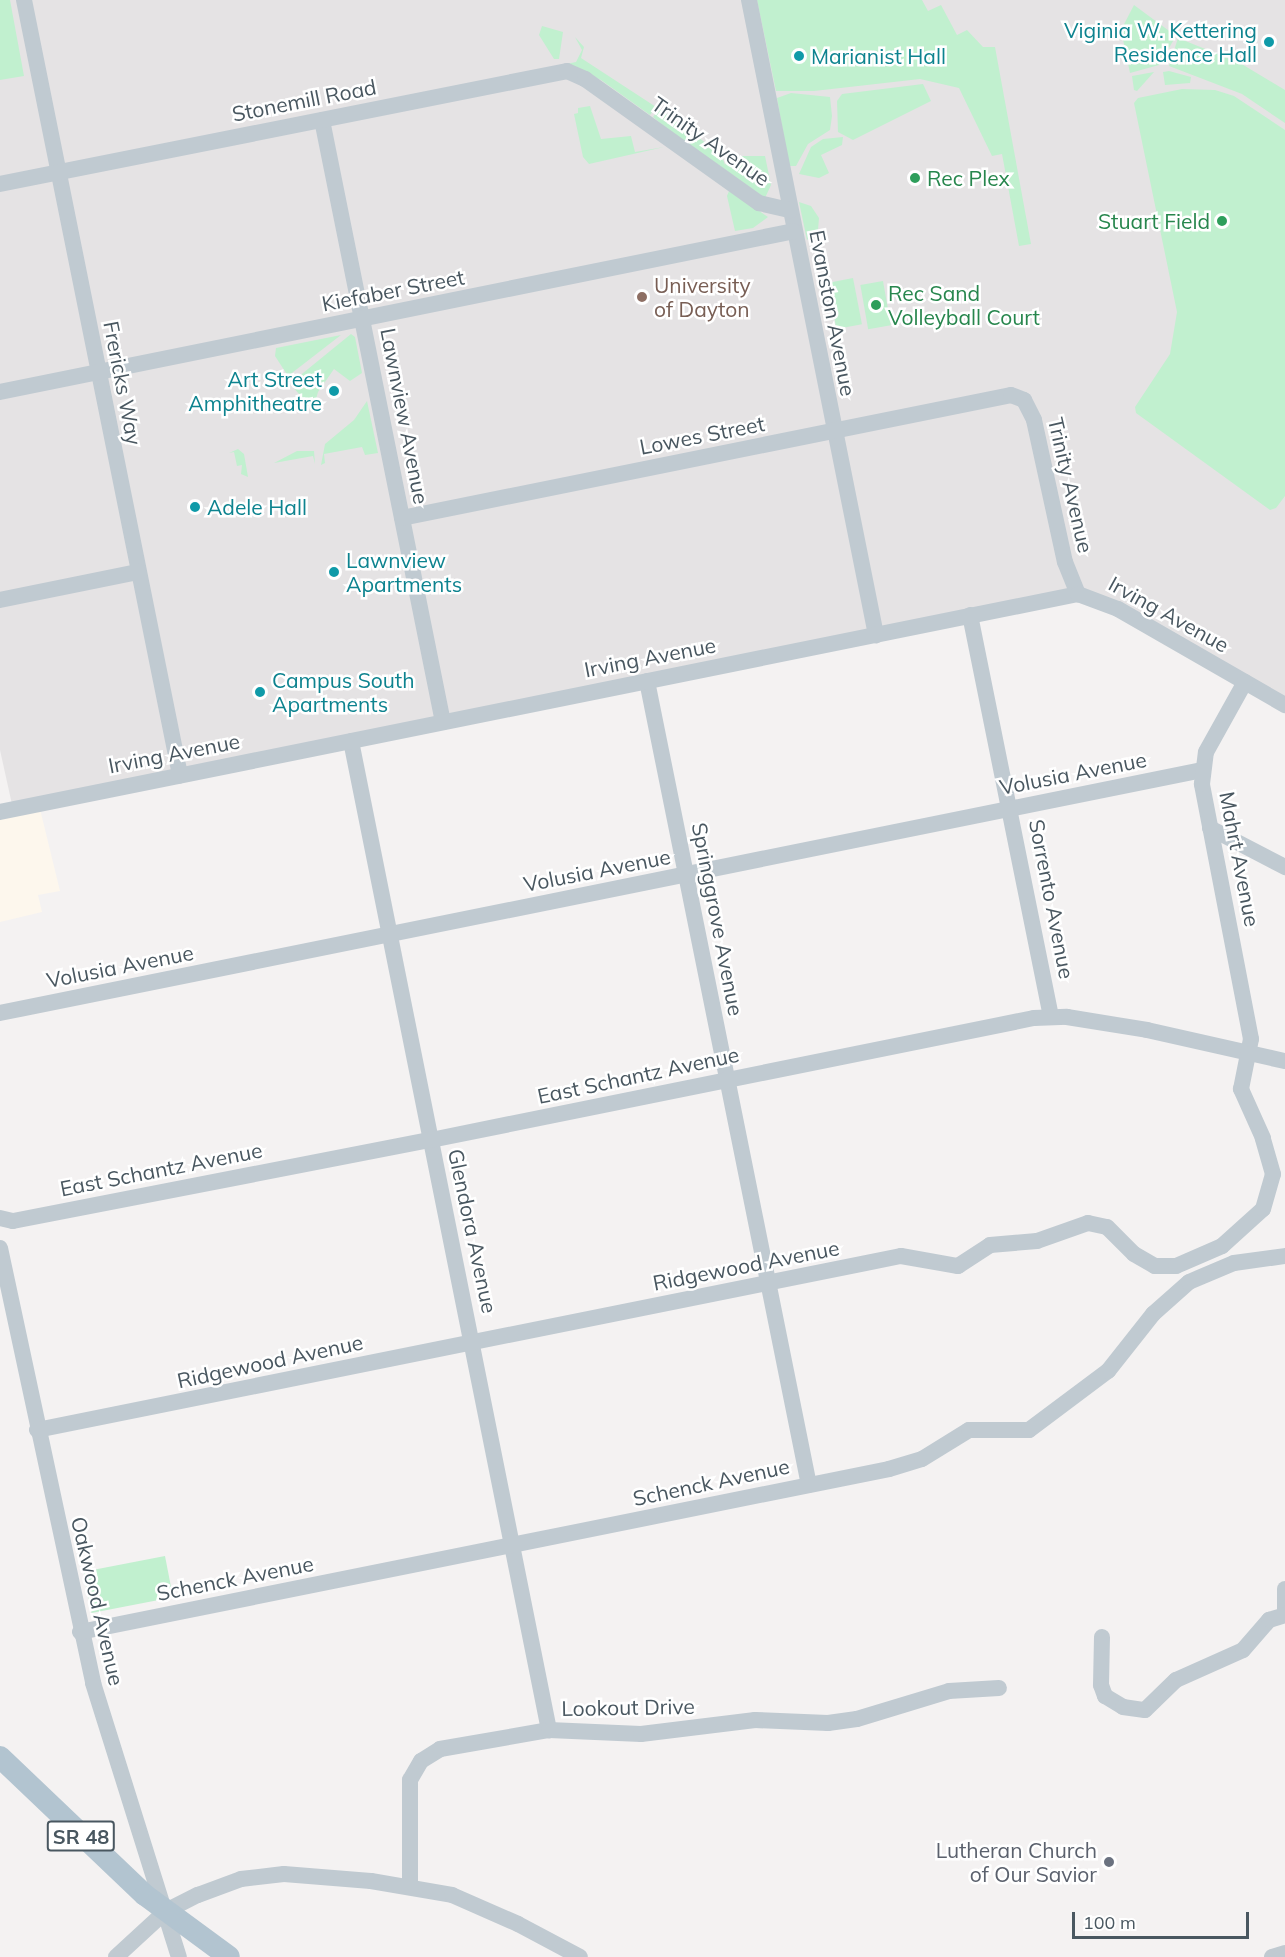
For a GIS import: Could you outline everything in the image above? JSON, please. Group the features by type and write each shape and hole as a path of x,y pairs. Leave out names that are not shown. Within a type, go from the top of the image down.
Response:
{"main road":[{"name":"SR 48","path":"0,1756 111,1864 166,1911 229,1957"}],"street":[{"name":"Frericks Way","path":"24,0 180,775"},
{"name":"Evanston Avenue","path":"749,0 876,634"},
{"name":"Stonemill Road","path":"0,184 563,72 578,75 610,97"},
{"name":"Trinity Avenue","path":"610,97 759,203 790,210"},
{"name":"Lawnview Avenue","path":"322,120 443,722"},
{"name":"Kiefaber Street","path":"0,392 794,231"},
{"name":"Trinity Avenue","path":"1011,394 1024,400 1042,442 1065,562 1078,594"},
{"name":"Lowes Street","path":"402,518 1011,394"},
{"path":"0,600 138,572"},
{"name":"Irving Avenue","path":"0,812 1078,594 1118,609 1285,705"},
{"name":"Sorrento Avenue","path":"970,615 1012,809 1051,1016"},
{"name":"Springgrove Avenue","path":"647,681 809,1485"},
{"name":"Mahrt Avenue","path":"1245,682 1206,752 1202,770 1210,828 1251,1039 1249,1052"},
{"name":"Glendora Avenue","path":"351,741 549,1730"},
{"name":"Volusia Avenue","path":"0,1013 1202,770"},
{"path":"1210,828 1285,867"},
{"name":"East Schantz Avenue","path":"0,1218 13,1221 1051,1016 1147,1030 1285,1060"},
{"path":"1167,1268 1222,1246 1253,1222 1269,1196 1271,1160 1241,1089 1249,1052"},
{"name":"Ridgewood Avenue","path":"37,1430 901,1256 958,1266 990,1245 1037,1241 1088,1223 1107,1227 1145,1262 1167,1268 1190,1282"},
{"name":"Oakwood Avenue","path":"0,1248 80,1632 178,1957"},
{"name":"Schenck Avenue","path":"80,1632 907,1465 969,1430 1019,1431 1041,1425 1075,1392 1108,1371 1153,1314 1190,1282 1234,1263 1285,1256"},
{"path":"1102,1637 1101,1685 1105,1696 1123,1707 1145,1710 1176,1680 1238,1653 1269,1620 1285,1614 1285,1589"},
{"name":"Lookout Drive","path":"410,1886 409,1791 420,1761 440,1749 549,1730 642,1734 755,1720 828,1723 856,1719 949,1691 999,1688"},
{"path":"116,1957 166,1911 219,1886 252,1876 305,1875 410,1886 472,1902 580,1957"},
{"path":"1272,1957 1285,1953"}],"shaded area":[{"name":"University of Dayton","path":"0,0 1285,0 1285,705 1090,595 13,809 0,750"},
{"path":"40,809 60,891 38,895 42,912 0,922 0,818"}],"green space":[{"path":"0,0 10,0 24,76 0,80"},
{"path":"757,0 922,0 928,11 941,5 957,35 967,30 983,47 995,47 1031,244 1019,246 1002,154 992,156 959,88 920,79 814,91 776,91"},
{"path":"1134,5 1176,36 1159,65 1130,73 1121,30"},
{"path":"542,26 563,32 559,59 554,59 539,35"},
{"path":"575,37 584,47 581,58 656,107 650,115 601,80 566,64 576,62 582,50"},
{"path":"1178,38 1240,63 1285,90 1285,123 1242,94 1169,66"},
{"path":"1169,71 1191,77 1190,83 1165,85 1163,72"},
{"path":"1154,72 1137,91 1134,90 1132,76"},
{"path":"923,84 931,101 853,140 838,132 837,101 842,94"},
{"name":"Stuart Field","path":"1182,89 1215,90 1234,96 1285,130 1285,496 1276,508 1270,510 1136,413 1135,407 1170,354 1177,312 1134,103 1138,98"},
{"path":"791,93 830,97 832,116 830,130 808,144 796,166 789,166 777,98"},
{"path":"590,106 601,139 631,136 635,152 664,147 589,164 583,157 574,114 578,113 578,108"},
{"path":"659,109 721,154 725,165 729,156 765,156 771,185 765,198 653,117"},
{"path":"843,137 842,145 821,155 829,173 819,178 799,174 811,147 823,139"},
{"path":"729,191 768,217 753,228 735,231 727,196"},
{"path":"799,202 811,206 819,218 818,230 807,240"},
{"path":"853,278 862,324 836,329 827,283"},
{"name":"Rec Sand Volleyball Court","path":"883,281 891,325 868,329 860,285"},
{"path":"351,334 355,337 362,373 350,381 334,369 318,392 313,410 292,386 297,383 292,382"},
{"path":"341,335 288,376 275,356 276,348"},
{"path":"367,401 378,453 365,455 362,447 324,454 325,463 321,465 325,444 354,420"},
{"path":"238,449 244,454 248,477 241,474 242,465 237,466 234,452 229,453"},
{"path":"297,451 314,451 315,464 313,456 274,463"},
{"path":"165,1556 173,1597 92,1613 84,1572"}],"place":[{"name":"Viginia W. Kettering Residence Hall","path":"1269,42"},
{"name":"Marianist Hall","path":"799,56"},
{"name":"Rec Plex","path":"915,178"},
{"name":"Stuart Field","path":"1222,221"},
{"name":"University of Dayton","path":"642,297"},
{"name":"Rec Sand Volleyball Court","path":"876,305"},
{"name":"Art Street Amphitheatre","path":"334,391"},
{"name":"Adele Hall","path":"195,507"},
{"name":"Lawnview Apartments","path":"334,572"},
{"name":"Campus South Apartments","path":"260,692"},
{"name":"Lutheran Church of Our Savior","path":"1109,1862"}]}
